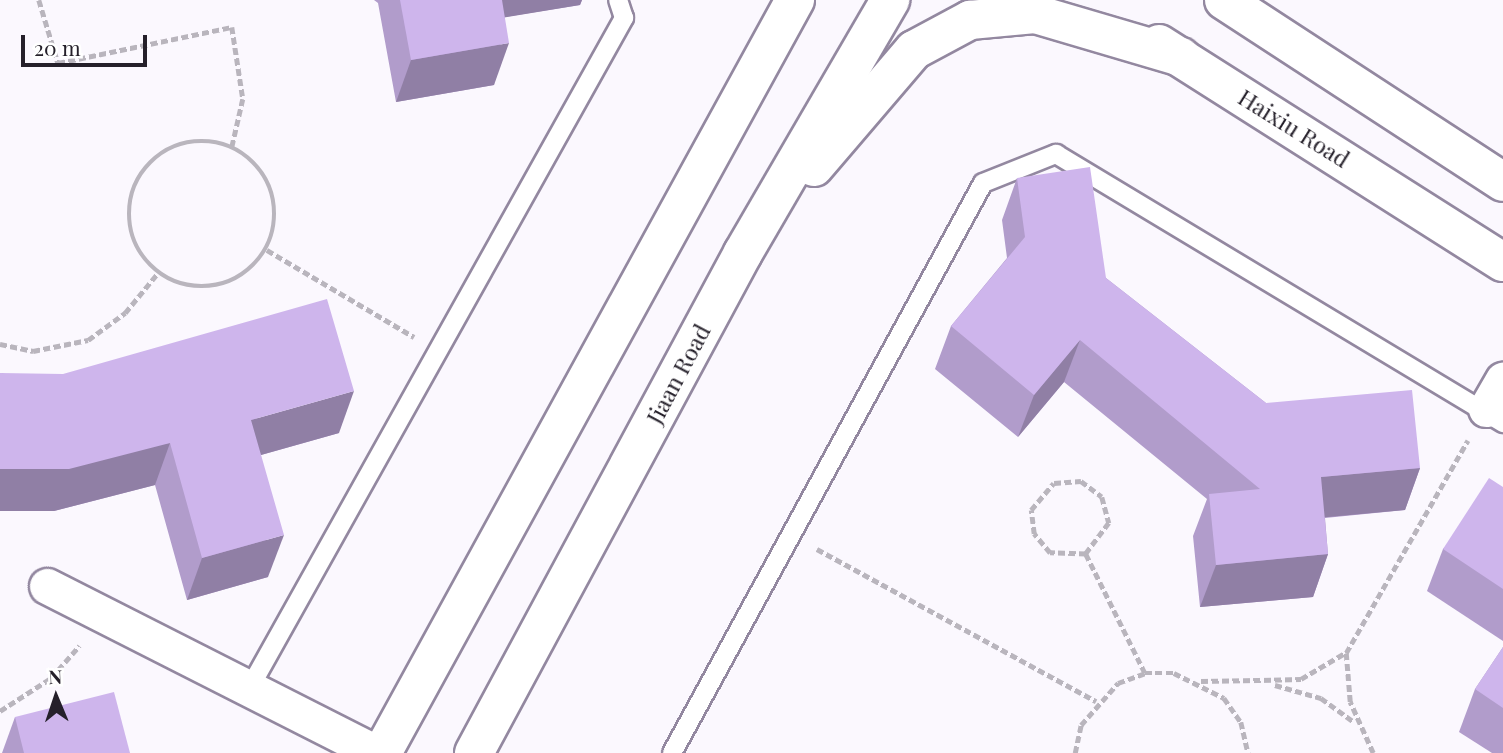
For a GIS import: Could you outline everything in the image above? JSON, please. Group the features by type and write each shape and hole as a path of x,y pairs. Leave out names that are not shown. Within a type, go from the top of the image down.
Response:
{"main road":[{"path":"733,109 766,0"},
{"path":"382,753 795,0"},
{"name":"Jiaan Road","path":"474,753 743,253 890,0"},
{"name":"Haixiu Road","path":"1081,0 1181,57 1503,262"},
{"path":"1224,0 1249,11 1503,182"},
{"path":"743,253 889,78 942,32 970,20 1035,14 1181,57"}],"street":[{"path":"47,586 376,753"}],"lane":[{"path":"249,689 624,18 618,0"},
{"path":"672,753 983,183 1056,154 1497,404"}],"path":[{"path":"39,0 58,63 232,27 243,99 232,148"},
{"path":"190,142 232,148 268,183 275,205 267,250 230,282 205,288 158,274 130,234 134,184 169,149 190,142"},
{"path":"267,250 438,351"},
{"path":"0,344 33,351 88,340 125,313 158,274"},
{"path":"1075,753 1081,725 1096,701 1145,673 1201,681 1270,684 1301,679 1346,653 1497,404"},
{"path":"1054,483 1093,487 1108,510 1105,536 1086,554 1050,553 1034,534 1031,510 1054,483"},
{"path":"791,535 1096,701"},
{"path":"1086,554 1145,673"},
{"path":"0,711 51,678 77,649 97,611"},
{"path":"1346,653 1357,724 1373,753"},
{"path":"1201,681 1224,698 1241,722 1248,753"},
{"path":"1270,684 1321,698 1357,724"}],"building":[{"path":"400,0 502,0 509,43 411,60"},
{"path":"1090,167 1106,278 1266,403 1412,390 1420,468 1321,477 1328,554 1216,565 1209,494 1260,489 1080,340 1034,395 951,326 1025,237 1017,178"},
{"path":"327,299 354,391 251,420 284,535 202,558 170,443 69,469 0,469 0,373 63,374"},
{"path":"1489,478 1503,487 1503,589 1443,549"},
{"path":"1503,647 1503,708 1475,689"},
{"path":"114,692 130,753 24,753 15,717"}]}
